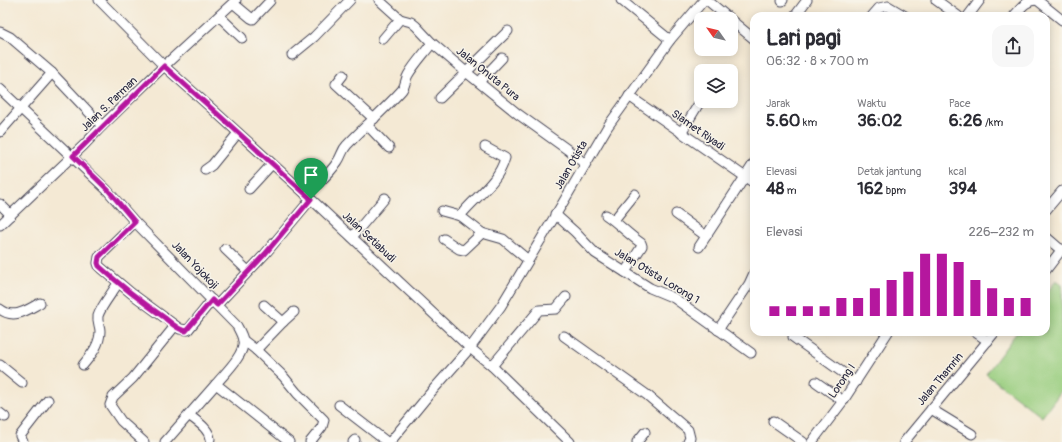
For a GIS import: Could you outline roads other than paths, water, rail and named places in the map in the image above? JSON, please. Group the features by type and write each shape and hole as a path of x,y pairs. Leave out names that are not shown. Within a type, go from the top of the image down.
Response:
{"street":[{"path":"292,55 314,37 350,0"},
{"path":"621,0 670,40"},
{"path":"705,0 720,12"},
{"name":"Jalan Otista","path":"389,442 470,348 501,306 608,126 670,40 705,0"},
{"path":"799,12 807,0"},
{"path":"936,0 952,12"},
{"path":"971,12 980,0"},
{"path":"1018,12 1031,0 1037,0 1062,20"},
{"name":"Jalan Setiabudi","path":"104,1 164,66 214,104 238,133 309,197 470,348 492,366 559,438 570,442"},
{"path":"234,2 253,19 270,1"},
{"name":"Jalan Onuta Pura","path":"381,1 400,19 411,22 416,26 432,43 518,114 586,164"},
{"name":"Jalan S. Parman","path":"0,225 73,156 164,66 234,2"},
{"path":"876,12 879,8 888,6 898,12"},
{"path":"220,16 242,38"},
{"path":"383,39 400,19"},
{"path":"738,26 750,36"},
{"path":"440,98 508,30"},
{"path":"0,32 10,37 52,73 102,126"},
{"path":"135,222 99,257 99,266 118,283 176,326 183,330 188,330 265,254 339,160 345,147 405,86 406,77 432,43"},
{"path":"479,82 502,58"},
{"path":"0,132 52,73"},
{"path":"343,75 336,84 371,122 389,148"},
{"name":"Jalan Yojokoji","path":"0,90 108,190 135,222 237,326 243,340"},
{"name":"Slamet Riyadi","path":"629,96 750,180"},
{"path":"681,133 696,108"},
{"path":"204,170 212,166 238,133"},
{"path":"460,216 491,183 504,163 505,158 485,147"},
{"path":"249,190 272,164"},
{"path":"699,247 750,168"},
{"path":"1050,205 1062,191"},
{"path":"614,220 634,194"},
{"path":"352,237 385,198"},
{"path":"0,204 11,214"},
{"path":"442,211 460,216 482,233 503,239 528,260"},
{"name":"Jalan Otista Lorong 1","path":"555,214 595,253 656,291 674,298 751,353"},
{"path":"676,214 706,236"},
{"path":"606,215 614,220 642,246 625,272"},
{"path":"444,239 458,249 464,250 482,233"},
{"path":"1050,240 1062,250 1050,265"},
{"path":"225,249 248,271"},
{"path":"718,330 750,282"},
{"path":"83,365 93,353 98,342 100,330 98,322 99,314 118,283"},
{"path":"492,366 539,310 556,308 566,297"},
{"path":"0,309 9,313 21,313 40,303"},
{"path":"264,305 283,322"},
{"path":"256,350 294,312"},
{"path":"144,442 121,421 110,404 113,397 133,378 176,326"},
{"path":"564,336 647,395 688,430 690,438 688,442"},
{"name":"Lorong I","path":"812,442 844,401 885,336"},
{"path":"981,336 988,341"},
{"name":"Jalan Thamrin","path":"904,442 992,336"},
{"path":"793,337 856,382"},
{"path":"243,340 256,350 283,376 297,393 324,420 322,427 310,442"},
{"path":"166,442 241,353 243,348 243,340"},
{"path":"0,365 22,383"},
{"path":"816,382 844,401"},
{"path":"216,384 289,442"},
{"path":"23,442 20,436 48,400"},
{"path":"339,405 389,442"},
{"path":"931,409 972,434"},
{"path":"189,415 207,430 210,439"},
{"path":"774,421 803,442"},
{"path":"637,442 645,432"}]}
